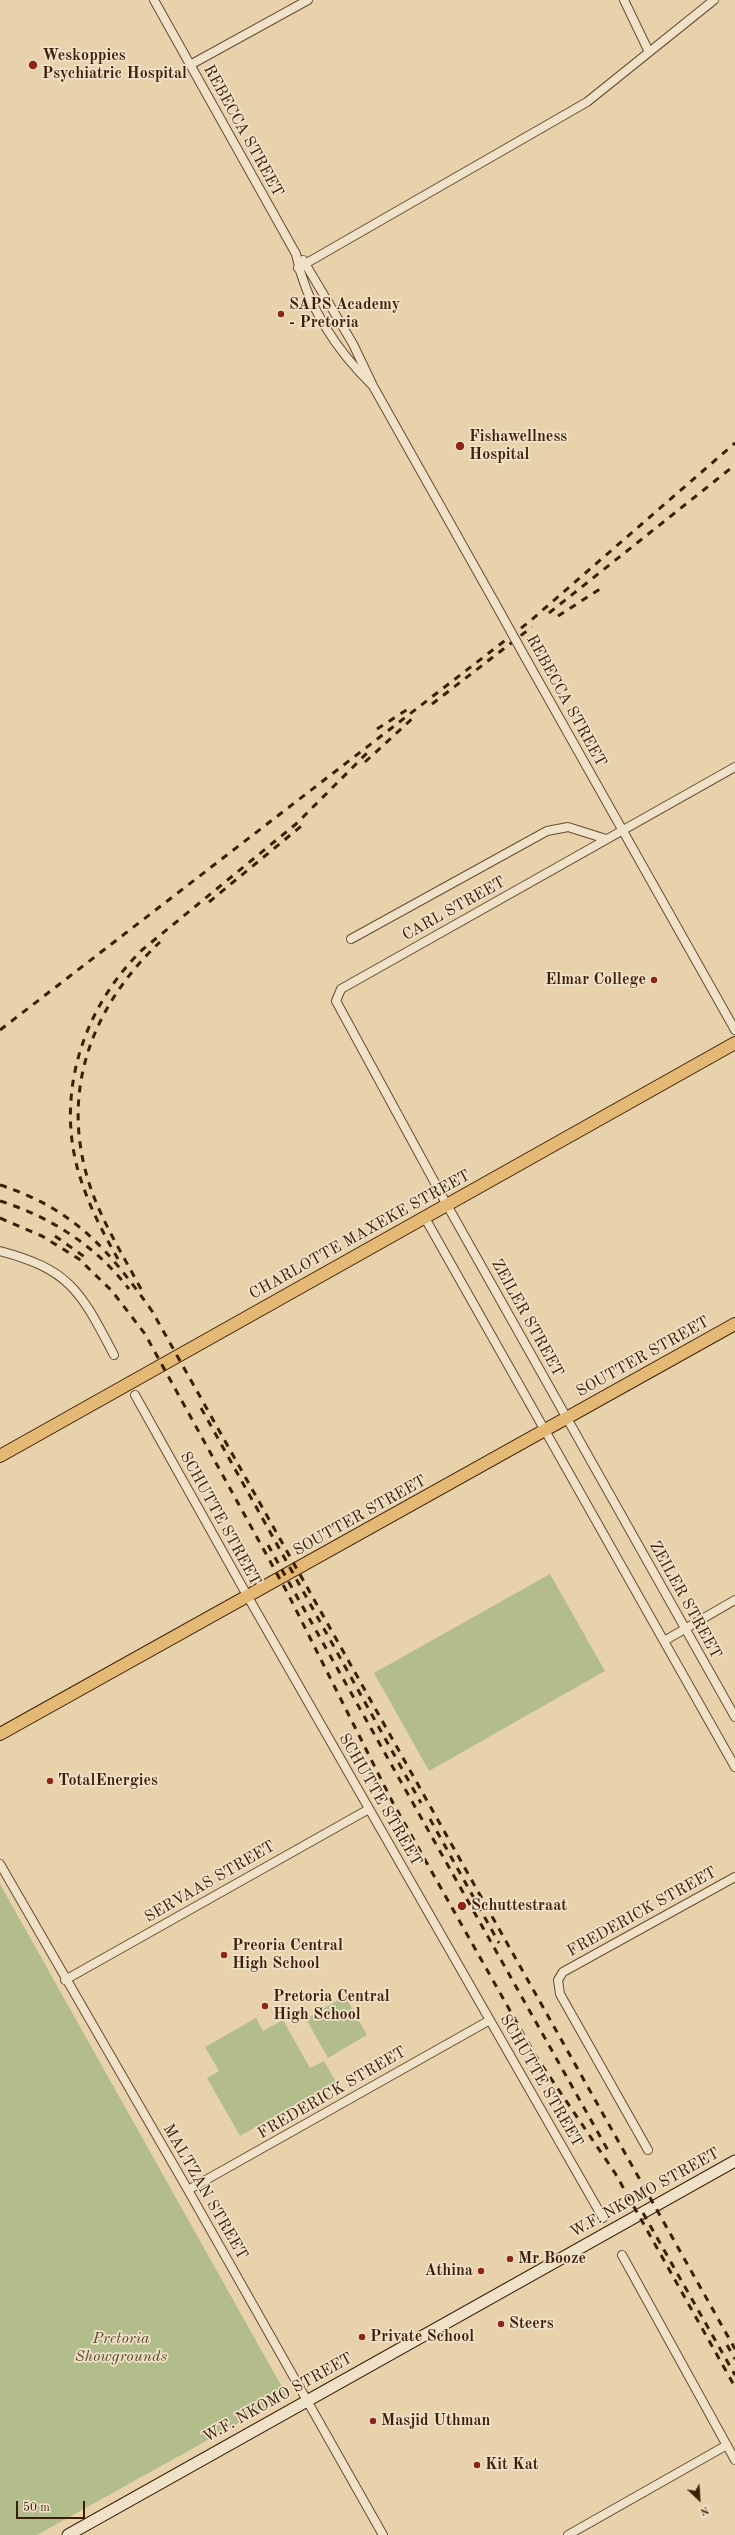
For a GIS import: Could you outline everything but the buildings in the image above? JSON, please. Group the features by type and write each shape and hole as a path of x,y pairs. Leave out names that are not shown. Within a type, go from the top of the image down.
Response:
{"main road":[{"name":"CHARLOTTE MAXEKE STREET","path":"0,1456 735,1043"},
{"name":"SOUTTER STREET","path":"0,1734 735,1324"},
{"name":"W.F. NKOMO STREET","path":"68,2535 735,2161"}],"street":[{"name":"REBECCA STREET","path":"154,0 296,254 306,263 353,344 373,386 735,1030"},
{"path":"190,65 308,0"},
{"path":"624,0 649,52"},
{"path":"298,268 587,102 714,0"},
{"name":"REBECCA STREET","path":"296,254 298,268 313,304 330,334 352,364 373,386"},
{"name":"CARL STREET","path":"342,1015 336,1002 341,988 735,767"},
{"name":"CARL STREET","path":"351,939 547,831 568,827 606,839"},
{"name":"ZEILER STREET","path":"342,1015 735,1717"},
{"path":"425,1218 546,1429 735,1767"},
{"path":"0,1251 45,1267 72,1285 86,1304 114,1354"},
{"name":"SCHUTTE STREET","path":"135,1395 248,1597 603,2218"},
{"path":"664,1641 735,1600"},
{"name":"SERVAAS STREET","path":"65,1980 369,1809"},
{"name":"MALTZAN STREET","path":"0,1864 65,1980 188,2190 383,2535"},
{"name":"FREDERICK STREET","path":"648,2150 560,1994 558,1980 562,1972 735,1877"},
{"name":"FREDERICK STREET","path":"188,2190 490,2020"},
{"path":"622,2255 735,2460"},
{"path":"568,2535 727,2445"}],"green space":[{"path":"550,1574 605,1671 429,1771 374,1673"},
{"name":"Pretoria Showgrounds","path":"0,1884 287,2396 37,2535 0,2535"},
{"path":"345,1996 367,2035 328,2058 306,2019"},
{"path":"256,2018 263,2031 283,2020 310,2068 324,2061 336,2082 240,2136 207,2078 219,2071 205,2047"}],"railway":[{"path":"0,1030 529,622 735,443"},
{"path":"549,613 735,465"},
{"path":"558,616 600,589"},
{"path":"432,704 532,627"},
{"path":"377,729 408,709"},
{"path":"365,762 414,717"},
{"path":"118,1259 92,1209 80,1177 73,1146 70,1115 73,1084 79,1054 90,1026 104,998 121,973 142,950 296,824 368,752"},
{"path":"209,902 305,823"},
{"path":"141,1289 100,1212 90,1186 81,1151 78,1118 80,1085 88,1054 99,1023 116,994 136,967 160,942"},
{"path":"0,1185 49,1206 69,1219 104,1250 152,1311 735,2349"},
{"path":"0,1201 37,1215 71,1235 102,1259 129,1289"},
{"path":"0,1218 42,1236 79,1259 112,1291 145,1334 287,1592 393,1803 535,2055 615,2173 735,2387"},
{"path":"55,1236 89,1260"},
{"path":"201,1408 421,1803"},
{"path":"268,1545 610,2154"},
{"path":"430,1819 499,1943"},
{"path":"643,2213 735,2375"},
{"path":"727,2345 735,2359"}],"place":[{"name":"Weskoppies Psychiatric Hospital","path":"33,65"},
{"name":"SAPS Academy - Pretoria","path":"281,314"},
{"name":"Fishawellness Hospital","path":"460,446"},
{"name":"Elmar College","path":"654,980"},
{"name":"TotalEnergies","path":"50,1781"},
{"name":"Schuttestraat","path":"462,1906"},
{"name":"Preoria Central High School","path":"224,1955"},
{"name":"Pretoria Central High School","path":"265,2006"},
{"name":"Mr Booze","path":"510,2259"},
{"name":"Athina","path":"481,2271"},
{"name":"Steers","path":"501,2324"},
{"name":"Private School","path":"362,2337"},
{"name":"Masjid Uthman","path":"373,2421"},
{"name":"Kit Kat","path":"477,2465"}]}
